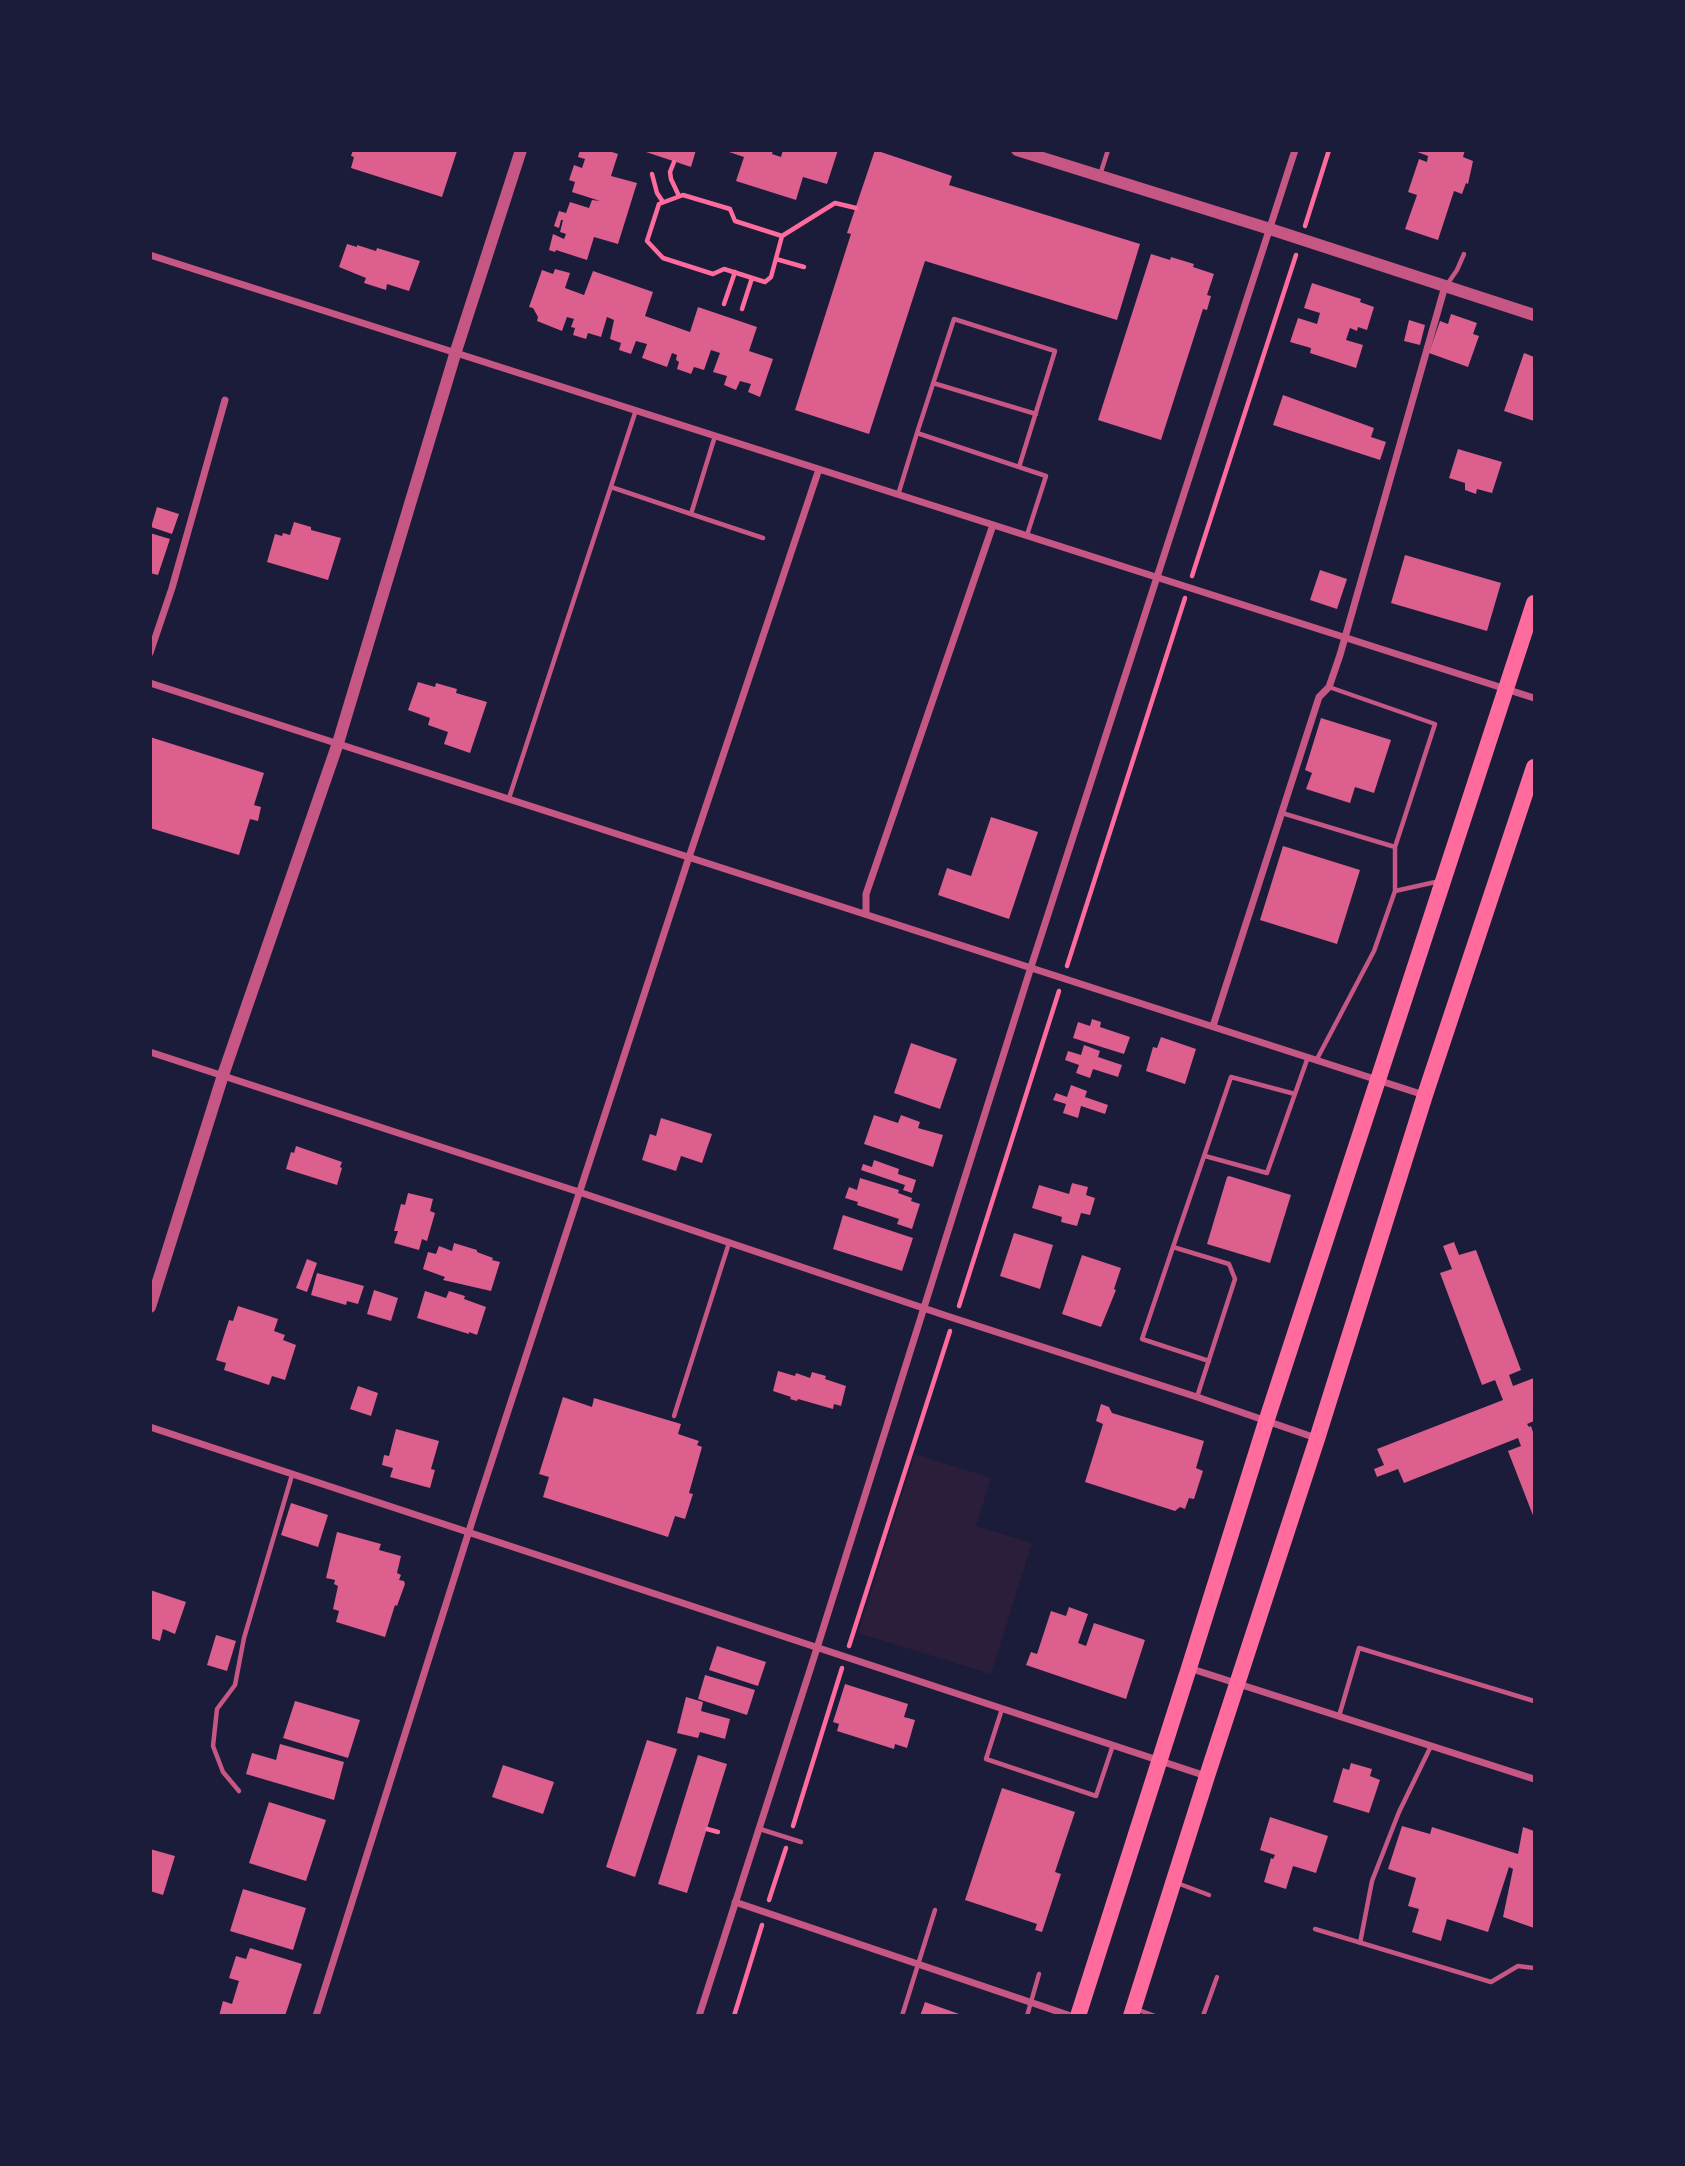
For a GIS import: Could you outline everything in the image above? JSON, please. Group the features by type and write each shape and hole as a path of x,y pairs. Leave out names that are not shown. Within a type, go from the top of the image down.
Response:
{"highway":[{"path":"1078,2015 1377,1079 1535,603"},
{"path":"1133,2012 1425,1095 1535,767"}],"street":[{"path":"150,1307 223,1075 338,743 456,351 521,150"},
{"path":"1017,150 1535,315"},
{"path":"699,2015 1031,967 1295,150"},
{"path":"150,255 1535,698"},
{"path":"1213,1026 1319,697 1329,687 1345,638 1445,286"},
{"path":"150,653 172,588 225,400"},
{"path":"316,2015 468,1533 819,469"},
{"path":"866,914 866,894 993,525"},
{"path":"150,683 1425,1095"},
{"path":"150,1052 1317,1438"},
{"path":"150,1427 1207,1776"},
{"path":"1189,1668 1535,1779"},
{"path":"735,1902 1072,2015"}],"lane":[{"path":"1100,176 1108,150"},
{"path":"1445,286 1457,270 1464,254"},
{"path":"898,495 954,319 1055,351 1019,467"},
{"path":"933,383 1036,414"},
{"path":"509,798 636,410"},
{"path":"917,433 1046,476 1027,536"},
{"path":"691,514 715,436"},
{"path":"611,487 763,538"},
{"path":"1317,1059 1374,951 1395,891 1395,847 1435,724 1329,687"},
{"path":"1282,813 1395,847"},
{"path":"1395,891 1444,880"},
{"path":"1205,1156 1267,1173 1308,1057"},
{"path":"1209,1362 1142,1339 1231,1077 1296,1094"},
{"path":"674,1416 729,1243"},
{"path":"1173,1247 1229,1264 1235,1279 1197,1397"},
{"path":"239,1791 223,1772 213,1746 217,1709 235,1685 244,1638 292,1475"},
{"path":"1339,1716 1359,1648 1535,1701"},
{"path":"1002,1708 986,1759 1096,1796 1113,1744"},
{"path":"1360,1943 1372,1881 1399,1812 1431,1745"},
{"path":"759,1829 801,1842"},
{"path":"1173,1882 1209,1895"},
{"path":"902,2015 935,1910"},
{"path":"1315,1929 1491,1982 1518,1966 1535,1968"},
{"path":"1027,2015 1040,1974"},
{"path":"1203,2015 1217,1977"},
{"path":"1133,2012 1155,2015"}],"path":[{"path":"734,2015 845,1657 1329,150"},
{"path":"674,162 670,172 671,180 679,196"},
{"path":"652,174 657,193 663,202"},
{"path":"782,236 735,221 730,209 683,195 659,204 647,241 663,258 713,274 724,269 765,282 771,277 782,236 835,203 856,208"},
{"path":"776,259 804,267"},
{"path":"724,304 735,272"},
{"path":"742,309 752,278"},
{"path":"707,1829 718,1832"}],"shaded area":[{"path":"915,1454 991,1478 976,1526 1032,1543 991,1674 858,1633"}],"building":[{"path":"353,150 457,151 442,197 351,168"},
{"path":"580,150 606,150 618,154 611,176 637,183 618,244 594,237 587,260 549,250 553,234 564,239 566,234 560,232 563,220 559,228 554,226 559,211 566,213 570,202 589,208 592,200 600,201 572,192 575,182 569,180 574,165 582,168 585,159 578,157"},
{"path":"640,150 696,150 691,167"},
{"path":"773,150 772,154 781,157 783,150 838,150 827,184 803,177 796,200 736,181 744,157 726,151"},
{"path":"875,150 952,176 949,185 1140,244 1117,320 925,261 869,434 795,410 851,234 847,233"},
{"path":"1412,150 1465,150 1463,157 1473,161 1468,184 1466,183 1462,194 1454,191 1438,240 1405,229 1417,195 1408,192 1419,159 1427,162 1428,156"},
{"path":"347,244 376,251 377,248 420,261 409,291 387,284 386,290 364,283 366,278 339,267"},
{"path":"1151,254 1194,264 1193,267 1214,274 1207,295 1211,296 1207,310 1203,309 1161,440 1098,420"},
{"path":"555,269 570,273 565,288 584,295 593,271 653,292 645,316 690,332 698,307 757,327 749,351 773,359 760,397 748,392 751,384 740,381 736,390 724,385 727,376 713,372 720,353 711,350 704,370 694,367 691,374 677,369 677,355 672,353 667,367 642,358 647,344 636,341 631,354 619,350 621,343 610,339 614,320 607,317 601,337 588,333 586,339 573,335 575,328 571,327 574,319 567,317 562,331 537,321 538,317 533,308 529,307 542,270 553,274"},
{"path":"1312,283 1361,299 1360,302 1374,307 1367,330 1358,327 1357,331 1350,328 1346,340 1363,345 1356,368 1310,353 1311,348 1290,342 1298,318 1317,324 1320,313 1304,308"},
{"path":"1451,314 1477,323 1473,334 1479,336 1468,367 1429,353 1440,321 1448,324"},
{"path":"1409,320 1425,325 1420,345 1404,341"},
{"path":"1524,353 1534,357 1534,421 1504,411"},
{"path":"1283,395 1374,428 1371,437 1386,442 1380,460 1273,425"},
{"path":"1458,449 1502,462 1492,493 1477,489 1476,494 1465,490 1465,483 1449,478"},
{"path":"157,507 179,514 172,534 151,527"},
{"path":"294,522 341,538 328,580 267,562 275,534 290,535"},
{"path":"150,533 170,539 158,575 150,573"},
{"path":"1405,555 1501,583 1487,631 1391,603"},
{"path":"1320,570 1347,579 1337,609 1310,600"},
{"path":"418,682 435,687 436,683 457,689 456,693 487,702 470,753 444,744 448,732 428,725 430,718 408,710"},
{"path":"1321,718 1391,740 1374,793 1355,787 1350,803 1306,789 1312,773 1305,770"},
{"path":"150,737 264,773 254,805 261,807 258,821 250,819 239,855 150,828"},
{"path":"991,817 1038,832 1009,919 938,895 947,868 971,876"},
{"path":"1283,846 1360,870 1337,944 1260,920"},
{"path":"1092,1019 1101,1022 1100,1027 1130,1037 1124,1054 1073,1038 1078,1022 1090,1026"},
{"path":"1161,1037 1196,1049 1185,1084 1146,1071 1153,1047 1157,1048"},
{"path":"911,1043 957,1059 940,1109 894,1093"},
{"path":"1084,1045 1100,1051 1098,1057 1122,1065 1118,1077 1093,1069 1090,1078 1076,1073 1079,1065 1065,1060 1068,1051 1081,1055"},
{"path":"1071,1085 1087,1091 1085,1097 1108,1105 1105,1114 1081,1106 1078,1118 1063,1113 1066,1104 1053,1100 1056,1093 1067,1097"},
{"path":"874,1115 898,1123 901,1115 920,1122 918,1128 943,1135 933,1167 864,1144"},
{"path":"661,1118 712,1134 702,1163 681,1156 676,1171 642,1160 650,1134 656,1136"},
{"path":"296,1146 342,1162 337,1185 286,1169 291,1152 294,1153"},
{"path":"874,1160 899,1169 898,1174 916,1180 912,1193 903,1190 905,1185 861,1170 863,1164 872,1167"},
{"path":"1229,1176 1291,1195 1270,1263 1207,1244"},
{"path":"860,1178 899,1190 898,1193 920,1204 912,1229 897,1224 899,1219 857,1205 858,1202 845,1198 849,1187 857,1190"},
{"path":"1072,1183 1088,1187 1086,1195 1095,1198 1090,1215 1081,1213 1077,1226 1061,1222 1062,1217 1032,1208 1039,1185 1069,1194"},
{"path":"408,1193 433,1199 430,1211 435,1213 427,1241 422,1239 419,1250 394,1243 398,1231 394,1231 401,1204 405,1205"},
{"path":"843,1215 913,1238 902,1271 833,1249"},
{"path":"1014,1233 1053,1245 1040,1289 1000,1276"},
{"path":"1454,1242 1459,1255 1476,1250 1521,1370 1509,1375 1513,1386 1534,1378 1534,1421 1527,1424 1531,1426 1534,1435 1534,1518 1508,1451 1521,1446 1518,1438 1404,1483 1398,1469 1377,1477 1374,1469 1384,1465 1377,1449 1503,1400 1495,1380 1482,1385 1440,1273 1452,1269 1443,1246"},
{"path":"454,1243 477,1250 500,1262 491,1291 443,1280 445,1277 423,1269 428,1252 436,1254 439,1246 452,1251"},
{"path":"1082,1255 1121,1268 1114,1289 1116,1290 1101,1327 1062,1314"},
{"path":"307,1259 317,1263 307,1292 296,1288"},
{"path":"317,1273 364,1286 358,1304 347,1301 346,1305 311,1295"},
{"path":"374,1290 398,1298 391,1321 367,1314"},
{"path":"425,1291 446,1298 449,1291 486,1307 477,1335 417,1318"},
{"path":"238,1306 278,1319 274,1331 285,1335 283,1340 296,1345 285,1380 272,1376 269,1385 224,1370 226,1363 216,1360 229,1320 233,1321"},
{"path":"778,1371 810,1378 812,1372 846,1386 841,1406 834,1404 833,1409 790,1399 791,1397 773,1391"},
{"path":"358,1386 378,1393 371,1416 350,1409"},
{"path":"563,1397 592,1407 594,1398 681,1424 678,1434 699,1441 697,1445 702,1447 685,1519 675,1516 668,1537 543,1497 549,1477 539,1474"},
{"path":"1101,1404 1109,1407 1112,1413 1204,1441 1196,1468 1203,1471 1194,1499 1189,1498 1185,1509 1180,1507 1175,1511 1085,1482 1103,1424 1096,1421"},
{"path":"396,1429 439,1441 431,1469 435,1470 430,1488 390,1477 393,1468 382,1465 384,1455 389,1456"},
{"path":"291,1503 328,1515 318,1547 281,1535"},
{"path":"337,1532 381,1544 379,1550 401,1556 397,1573 401,1575 399,1580 405,1584 385,1637 336,1622 339,1611 333,1609 338,1586 334,1584 335,1580 326,1578"},
{"path":"150,1590 186,1602 175,1634 163,1629 160,1641 150,1638"},
{"path":"1069,1607 1088,1614 1078,1643 1086,1646 1094,1623 1145,1640 1126,1699 1026,1665 1031,1652 1037,1654 1051,1611 1066,1616"},
{"path":"216,1635 236,1641 227,1671 207,1665"},
{"path":"717,1646 766,1662 758,1686 709,1670"},
{"path":"705,1675 755,1690 747,1715 698,1699"},
{"path":"845,1684 908,1704 904,1717 915,1720 907,1748 895,1744 894,1749 837,1731 839,1724 833,1722"},
{"path":"686,1697 703,1702 701,1711 730,1719 725,1739 700,1732 698,1738 677,1733"},
{"path":"295,1701 360,1720 348,1758 283,1738"},
{"path":"647,1740 677,1749 635,1877 606,1867"},
{"path":"280,1744 344,1762 334,1800 246,1774 252,1753 276,1760"},
{"path":"698,1755 727,1764 687,1893 658,1884"},
{"path":"1351,1763 1372,1769 1370,1776 1380,1780 1369,1813 1333,1802 1343,1768 1349,1770"},
{"path":"503,1765 554,1782 543,1814 492,1797"},
{"path":"1002,1788 1075,1812 1055,1872 1061,1874 1042,1932 1035,1930 1037,1924 965,1900"},
{"path":"269,1802 326,1820 306,1881 249,1863"},
{"path":"1270,1817 1328,1836 1316,1873 1293,1866 1286,1889 1264,1882 1271,1858 1275,1855 1260,1850"},
{"path":"1402,1826 1430,1834 1432,1827 1518,1854 1523,1827 1534,1831 1534,1928 1503,1917 1513,1869 1509,1867 1488,1932 1447,1919 1441,1941 1412,1932 1419,1909 1408,1906 1416,1878 1388,1869"},
{"path":"150,1849 175,1856 163,1895 150,1891"},
{"path":"243,1889 306,1908 293,1950 230,1931"},
{"path":"250,1948 302,1964 285,2016 219,2016 223,2001 232,2004 239,1981 229,1978 236,1956 246,1959"},
{"path":"925,2002 962,2015 962,2016 920,2016"}]}
